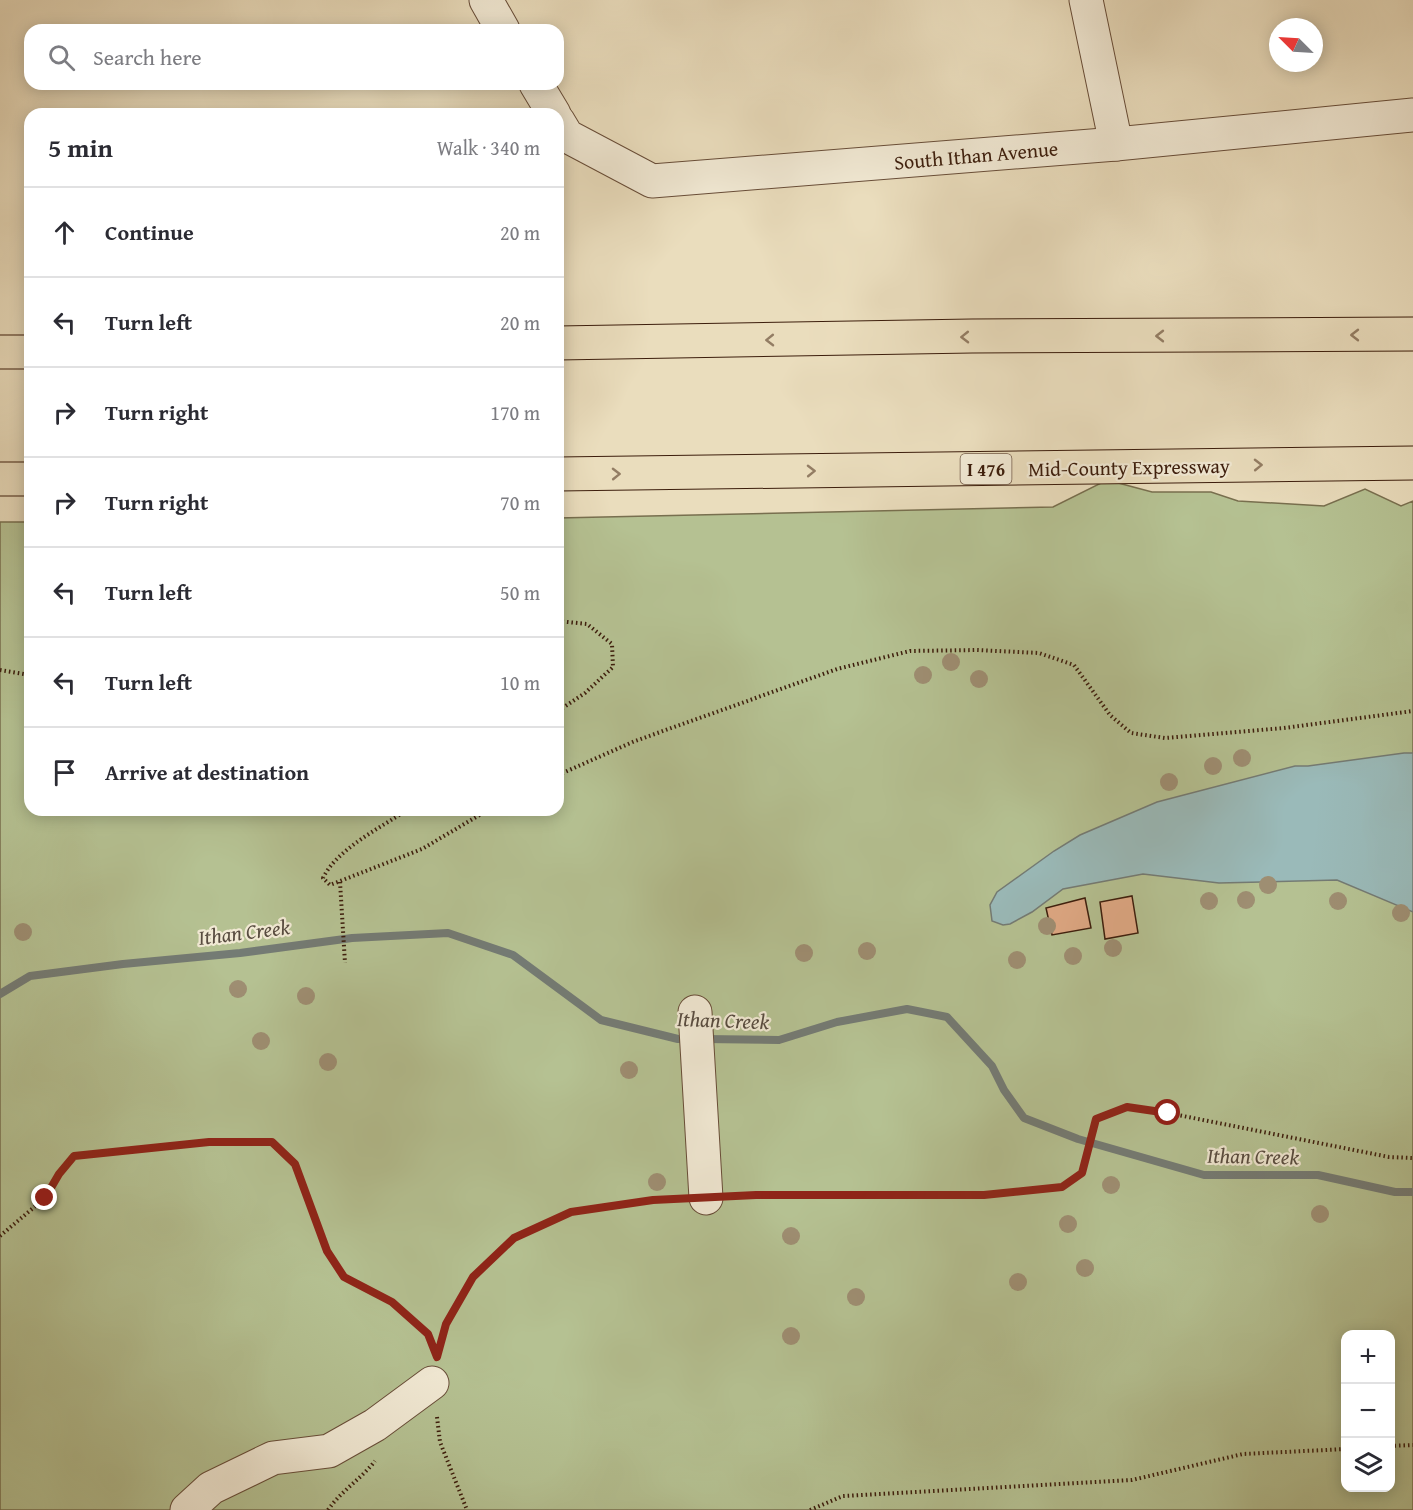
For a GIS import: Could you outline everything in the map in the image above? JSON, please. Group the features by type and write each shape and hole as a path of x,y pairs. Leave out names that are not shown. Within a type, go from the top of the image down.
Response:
{"highway":[{"path":"564,343 972,336 1413,334"},
{"path":"0,352 24,352"},
{"name":"Mid-County Expressway","path":"564,474 1413,463"},
{"path":"0,479 24,479"}],"street":[{"path":"486,0 500,24"},
{"path":"1086,0 1116,144"},
{"path":"540,90 550,108"},
{"name":"South Ithan Avenue","path":"564,131 567,136 652,181 1116,144 1413,115"},
{"path":"695,1016 706,1198"},
{"path":"186,1510 211,1488 273,1458 329,1451 375,1425 432,1383"}],"path":[{"path":"564,622 587,624 612,644 613,667 585,693 564,707"},
{"path":"564,772 635,741 837,669 910,651 977,650 1039,653 1074,665 1110,715 1131,733 1165,738 1284,728 1413,711"},
{"path":"0,670 24,674"},
{"path":"398,816 342,854 328,867 322,878 330,885 340,882 422,849 478,816"},
{"path":"340,882 345,961"},
{"path":"0,1236 45,1198 59,1174 74,1156 209,1142 272,1142 295,1164 327,1251 344,1277 371,1290 399,1309 428,1334 437,1357 446,1324 473,1277 514,1238 571,1212 653,1200 756,1195 984,1195 1062,1187 1082,1173 1096,1119 1127,1107 1179,1115 1389,1157 1413,1158"},
{"path":"432,1383 440,1442 467,1510"},
{"path":"1395,1446 1413,1445"},
{"path":"810,1510 843,1496 1132,1480 1243,1454 1341,1449"}],"green space":[{"path":"1107,480 1152,492 1211,492 1238,501 1324,506 1365,489 1401,506 1413,501 1413,1510 0,1510 0,522 24,522 24,816 564,816 564,518 1053,507"}],"water":[{"path":"1413,753 1413,912 1337,880 1219,883 1143,874 1063,889 1032,912 1010,924 1003,925 992,921 990,905 997,892 1080,835 1157,802 1295,766"}],"building":[{"path":"1132,896 1138,933 1105,939 1100,902"},
{"path":"1085,898 1091,928 1052,935 1046,908"}],"waterway":[{"name":"Ithan Creek","path":"0,994 30,976 352,938 448,933 513,955 601,1020 678,1039 691,1039"},
{"name":"Ithan Creek","path":"704,1039 779,1040 837,1022 907,1009 947,1017 992,1066 1004,1090 1024,1118 1078,1139 1204,1175 1318,1175 1395,1192 1413,1192"}],"route":[{"path":"45,1198 59,1174 74,1156 209,1142 272,1142 295,1164 327,1251 344,1277 392,1302 428,1334 437,1357 446,1324 473,1277 514,1238 571,1212 653,1200 756,1195 984,1195 1062,1187 1082,1173 1096,1119 1127,1107 1168,1113"}]}
